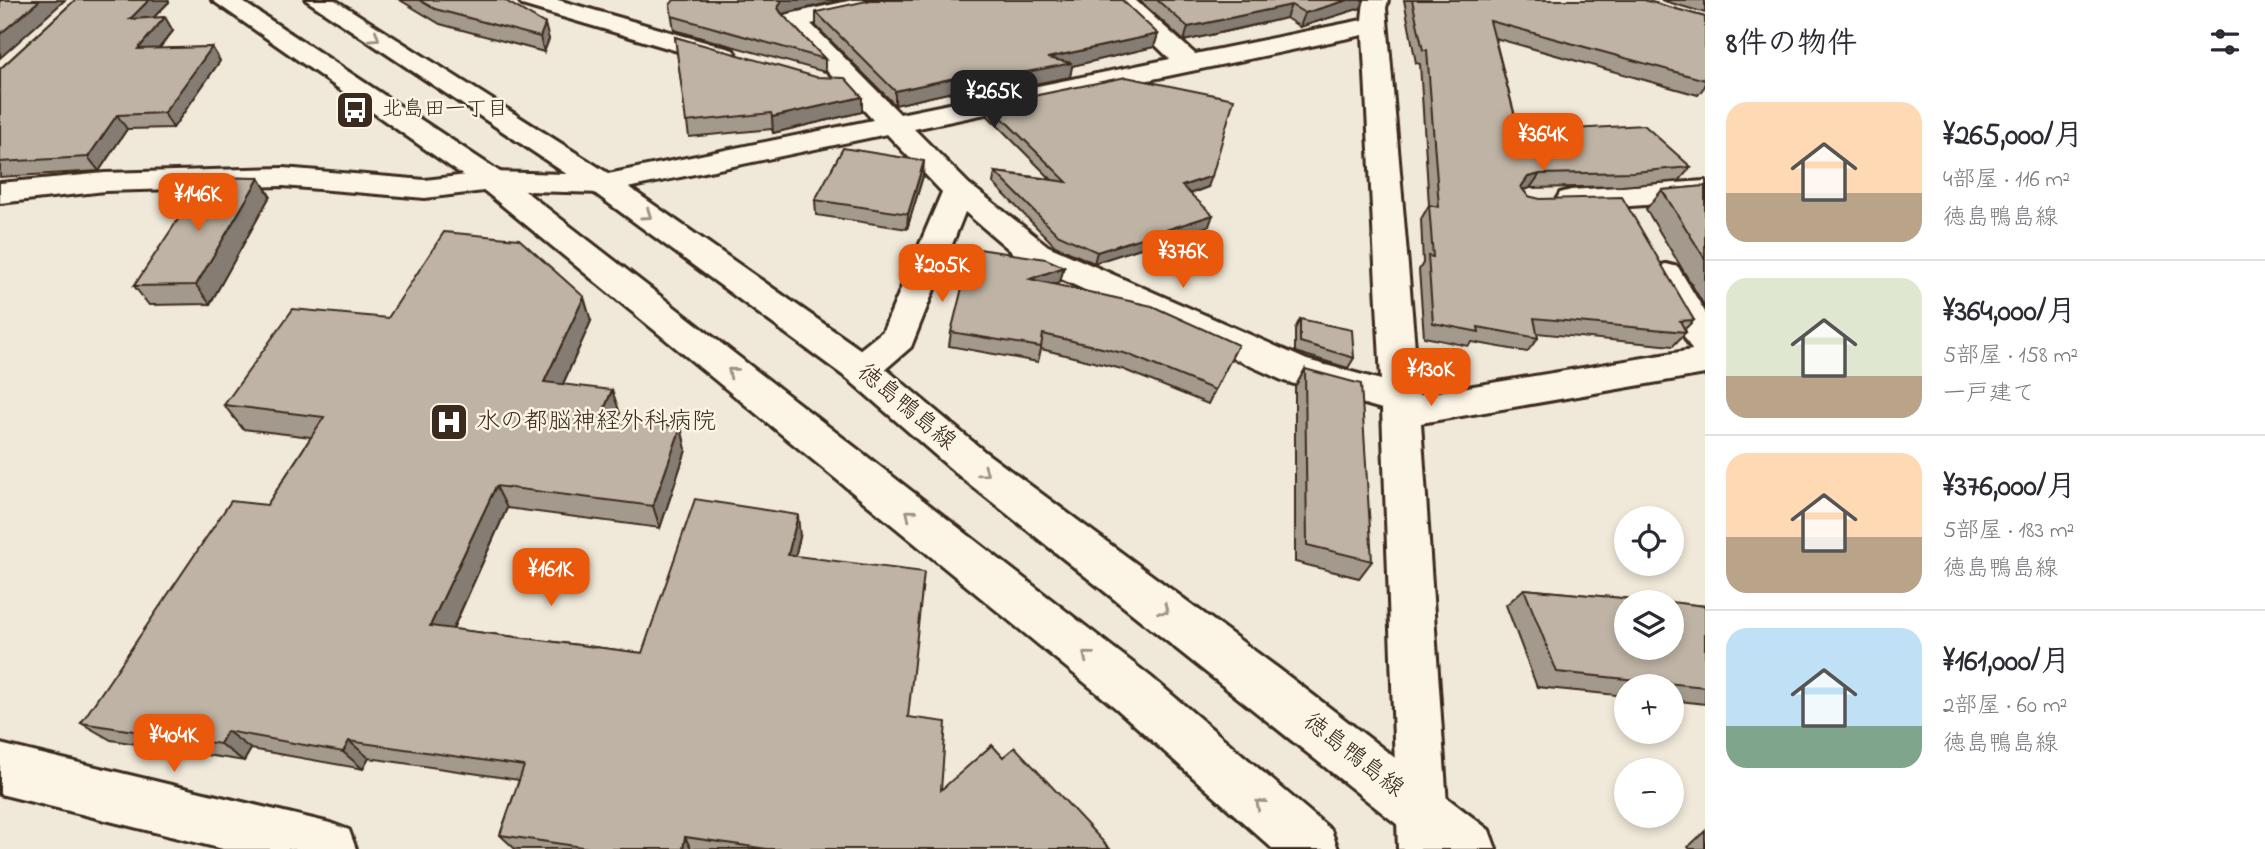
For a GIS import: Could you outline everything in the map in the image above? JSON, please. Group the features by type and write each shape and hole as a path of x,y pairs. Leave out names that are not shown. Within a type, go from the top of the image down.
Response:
{"street":[{"path":"224,0 492,181 1134,693 1311,849"},
{"name":"徳島鴨島線","path":"318,0 603,184 860,369 971,463 1422,829 1470,849"},
{"path":"531,0 746,62"},
{"path":"774,0 958,191 1036,254 1297,371 1402,406 1705,361"},
{"path":"793,20 888,0"},
{"path":"1121,0 1190,64"},
{"path":"0,193 105,182 283,177 425,189 492,181 603,184 1190,64 1376,12 1402,406 1422,829"},
{"path":"813,80 827,84 853,82"},
{"path":"860,369 898,338 958,191"},
{"path":"1543,201 1635,223 1705,191"},
{"path":"1635,223 1705,342"},
{"path":"0,769 330,849"}],"building":[{"path":"0,0 40,0 0,34"},
{"path":"75,0 149,0 130,19 165,17 138,49 212,47 164,113 117,115 88,157 0,162 0,69"},
{"path":"419,0 504,0 545,24 540,37 435,9"},
{"path":"674,0 782,0 778,8 781,13 825,59 672,16 670,5"},
{"path":"871,0 1122,0 1158,34 1047,58 1072,63 971,83 963,76 895,91 816,12"},
{"path":"1157,0 1348,0 1305,13 1291,5 1188,27"},
{"path":"1412,0 1644,0 1705,17 1705,80 1490,21 1519,132 1644,125 1691,167 1633,172 1540,174 1528,177 1521,187 1528,196 1540,199 1622,197 1694,320 1680,321 1686,332 1534,318 1538,338 1478,327 1479,332 1433,323 1428,256 1433,257 1429,205 1439,207 1427,50 1423,50"},
{"path":"675,37 816,77 845,78 862,97 772,117 771,113 686,122"},
{"path":"1126,77 1234,99 1212,176 1182,186 1213,215 1097,252 1057,234 995,172 1067,182 989,105"},
{"path":"843,148 924,161 908,214 815,200"},
{"path":"206,177 259,178 196,285 134,286"},
{"path":"1705,186 1705,259 1662,190"},
{"path":"444,232 519,239 584,297 544,382 612,390 601,417 681,427 653,506 496,486 430,626 642,653 695,499 798,515 788,555 924,572 908,717 946,722 941,790 992,745 1003,757 1015,747 1110,849 767,849 685,837 683,849 596,849 500,835 524,766 349,741 343,752 227,731 220,744 81,723 231,501 267,505 324,417 224,405 293,309 388,318"},
{"path":"972,248 1046,259 1064,267 1030,279 1152,306 1238,345 1215,390 1127,354 1043,334 1041,347 951,332"},
{"path":"1300,319 1352,330 1354,358 1300,342"},
{"path":"1305,369 1361,384 1372,561 1307,545"},
{"path":"1524,589 1614,597 1614,660 1684,660 1684,604 1705,606 1705,687 1684,685 1684,674 1614,674 1614,678 1557,672"}],"place":[{"name":"北島田一丁目","path":"355,110"},
{"name":"水の都脳神経外科病院","path":"449,422"}]}
